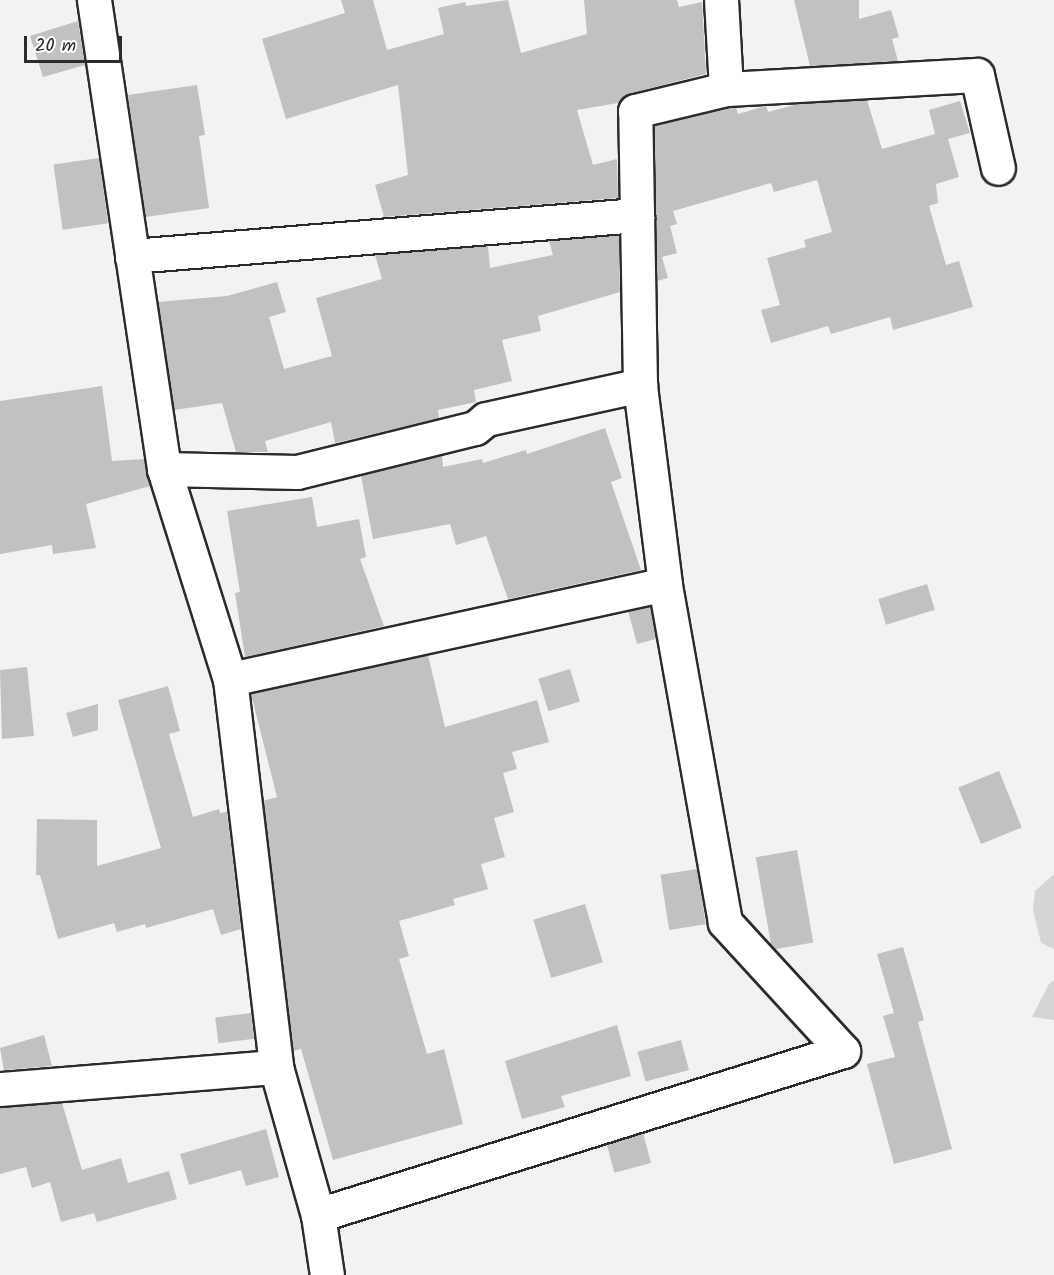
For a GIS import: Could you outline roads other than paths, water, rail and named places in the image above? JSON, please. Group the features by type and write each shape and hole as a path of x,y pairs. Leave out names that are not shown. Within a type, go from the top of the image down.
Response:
{"street":[{"path":"94,0 164,470 230,679 276,1067 318,1215 327,1275"},
{"path":"721,0 726,89"},
{"path":"318,1215 843,1051 725,922 665,584 640,385 635,111 726,89 977,75 998,168"},
{"path":"132,256 637,215"},
{"path":"164,470 297,472 475,428 486,418 640,385"},
{"path":"230,679 665,584"},
{"path":"0,1089 276,1067"}]}
